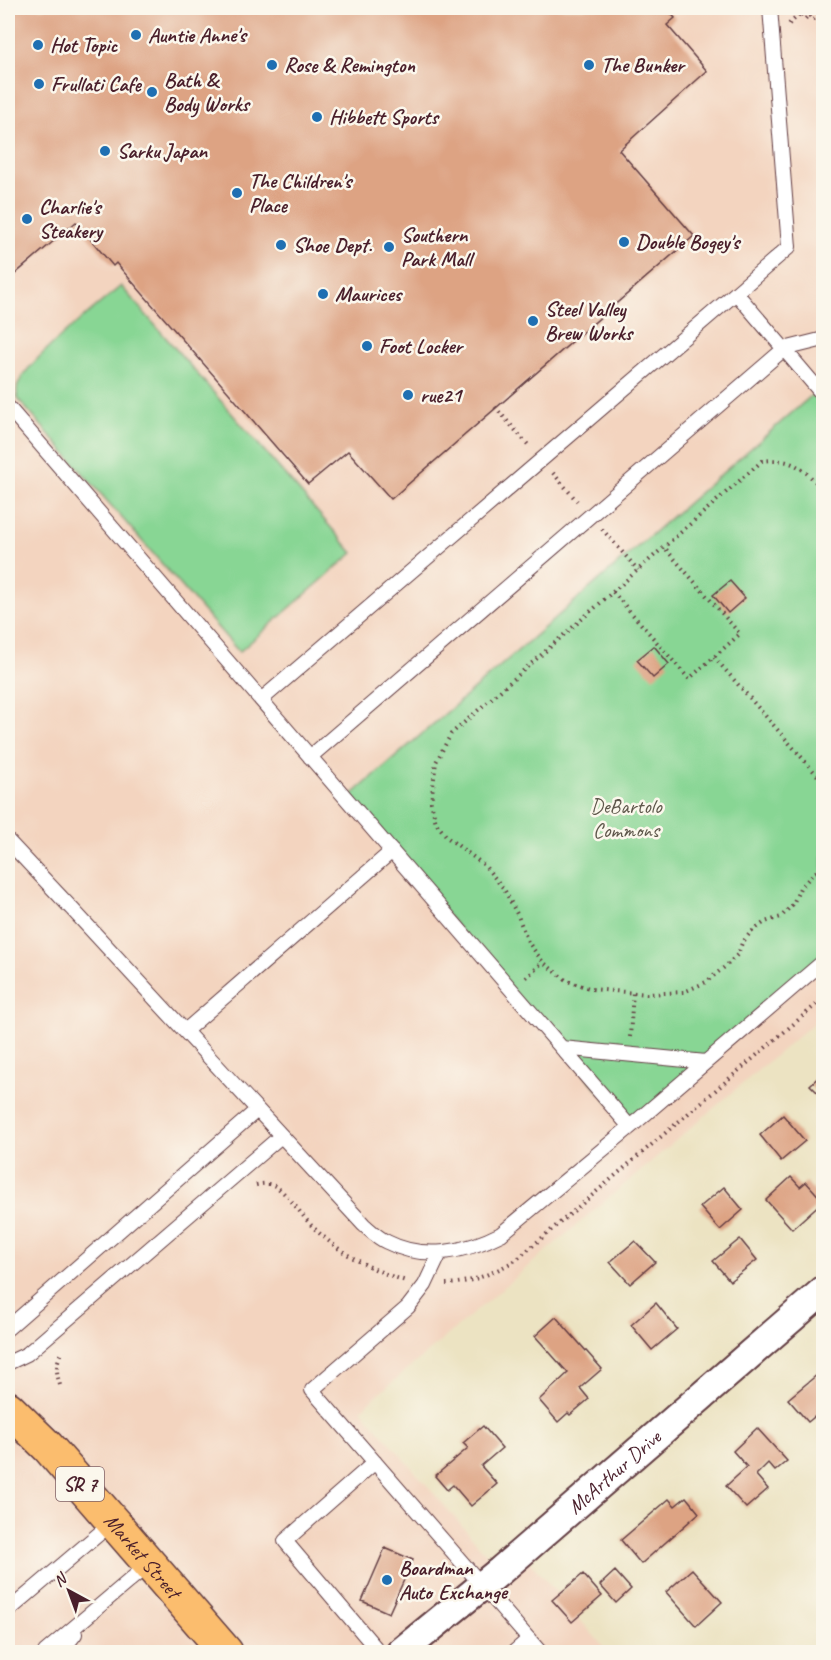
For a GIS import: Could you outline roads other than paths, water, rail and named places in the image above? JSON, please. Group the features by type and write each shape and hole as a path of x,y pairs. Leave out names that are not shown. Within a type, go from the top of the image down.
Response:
{"main road":[{"name":"Market Street","path":"8,1408 48,1448 113,1522 221,1651"}],"street":[{"name":"McArthur Drive","path":"401,1653 824,1290"}],"lane":[{"path":"261,700 789,247 770,8"},
{"path":"736,292 824,396"},
{"path":"310,757 784,349 824,339"},
{"path":"8,407 630,1127"},
{"path":"8,841 364,1225 385,1242 411,1252 440,1253 477,1246 501,1234 824,962"},
{"path":"184,1031 392,851"},
{"path":"562,1048 706,1062"},
{"path":"8,1328 257,1110"},
{"path":"8,1363 27,1353 281,1136"},
{"path":"440,1253 425,1285 408,1307 312,1390 536,1649 514,1653"},
{"path":"375,1462 285,1541 379,1653"},
{"path":"8,1611 113,1522"},
{"path":"45,1653 149,1564"},
{"path":"61,1653 91,1614"}],"place":[{"name":"Auntie Anne's","path":"136,35"},
{"name":"Hot Topic","path":"38,45"},
{"name":"Rose & Remington","path":"272,65"},
{"name":"The Bunker","path":"589,65"},
{"name":"Frullati Cafe","path":"39,84"},
{"name":"Bath & Body Works","path":"152,92"},
{"name":"Hibbett Sports","path":"317,117"},
{"name":"Sarku Japan","path":"105,151"},
{"name":"The Children's Place","path":"237,193"},
{"name":"Charlie's Steakery","path":"27,219"},
{"name":"Double Bogey's","path":"624,242"},
{"name":"Shoe Dept.","path":"281,245"},
{"name":"Southern Park Mall","path":"389,247"},
{"name":"Maurices","path":"323,294"},
{"name":"Steel Valley Brew Works","path":"533,321"},
{"name":"Foot Locker","path":"367,346"},
{"name":"rue21","path":"408,395"},
{"name":"Boardman Auto Exchange","path":"387,1580"}],"park label":[{"name":"DeBartolo Commons","path":"626,818"}]}
